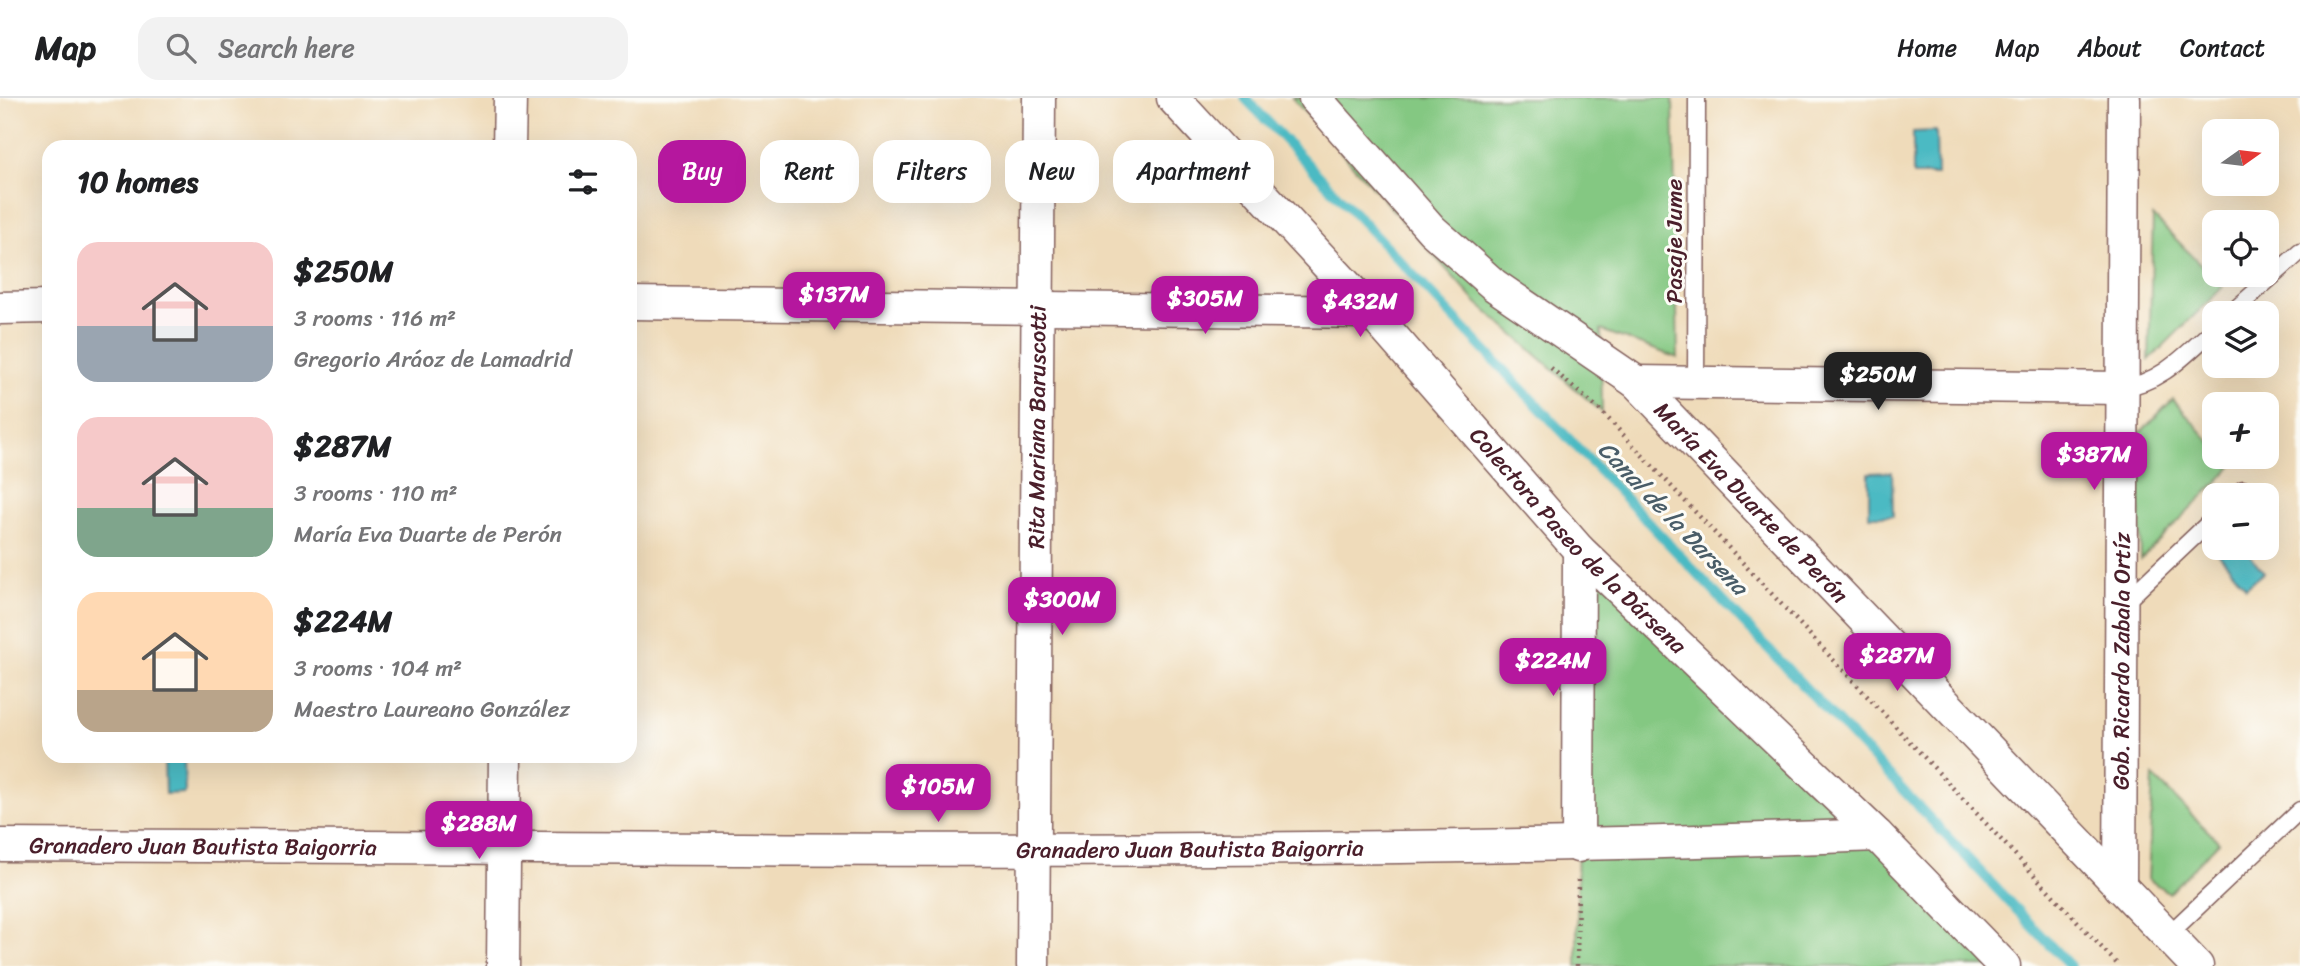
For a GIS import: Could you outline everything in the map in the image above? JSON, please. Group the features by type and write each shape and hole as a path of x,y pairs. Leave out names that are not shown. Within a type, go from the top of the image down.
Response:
{"street":[{"path":"509,140 510,98"},
{"name":"Rita Mariana Baruscotti","path":"1033,966 1040,98"},
{"name":"Colectora Paseo de la Dársena","path":"1173,98 1371,312 1579,550 1877,835 2004,966"},
{"name":"María Eva Duarte de Perón","path":"1315,98 1432,230 1494,285 1636,382 2197,966"},
{"name":"Gob. Ricardo Zabala Ortíz","path":"2120,887 2124,98"},
{"path":"637,303 1371,312"},
{"path":"0,308 42,307"},
{"path":"1636,382 1696,385 2121,388"},
{"path":"1578,846 1579,550"},
{"path":"503,966 505,763"},
{"name":"Granadero Juan Bautista Baigorria","path":"0,845 1034,851 1578,846 1877,835"}],"lane":[{"name":"Pasaje Jume","path":"1696,385 1697,98"},
{"path":"2244,301 2300,251"},
{"path":"2121,388 2140,385 2165,373 2202,340"},
{"path":"2120,606 2202,528"},
{"path":"2168,935 2300,810"}],"path":[{"path":"1602,412 2119,966"},
{"path":"1577,966 1578,846"}],"green space":[{"path":"1292,98 1673,98 1678,358 1601,330 1602,412 1476,302"},
{"path":"2153,216 2202,266 2202,287 2223,287 2209,301 2202,301 2202,308 2149,360"},
{"path":"2173,399 2202,432 2202,469 2230,469 2216,483 2202,483 2202,497 2141,559 2137,436"},
{"path":"1579,550 2004,966 1577,966"},
{"path":"2153,776 2219,842 2169,893 2148,879"}],"water":[{"path":"1936,131 1937,175 1913,175 1913,132"},
{"path":"1892,472 1893,516 1869,516 1869,473"},
{"path":"2224,560 2254,560 2264,572 2246,587"},
{"path":"164,763 184,763 185,793 165,794"}],"waterway":[{"name":"Canal de la Darsena","path":"1245,98 2070,966"}]}
